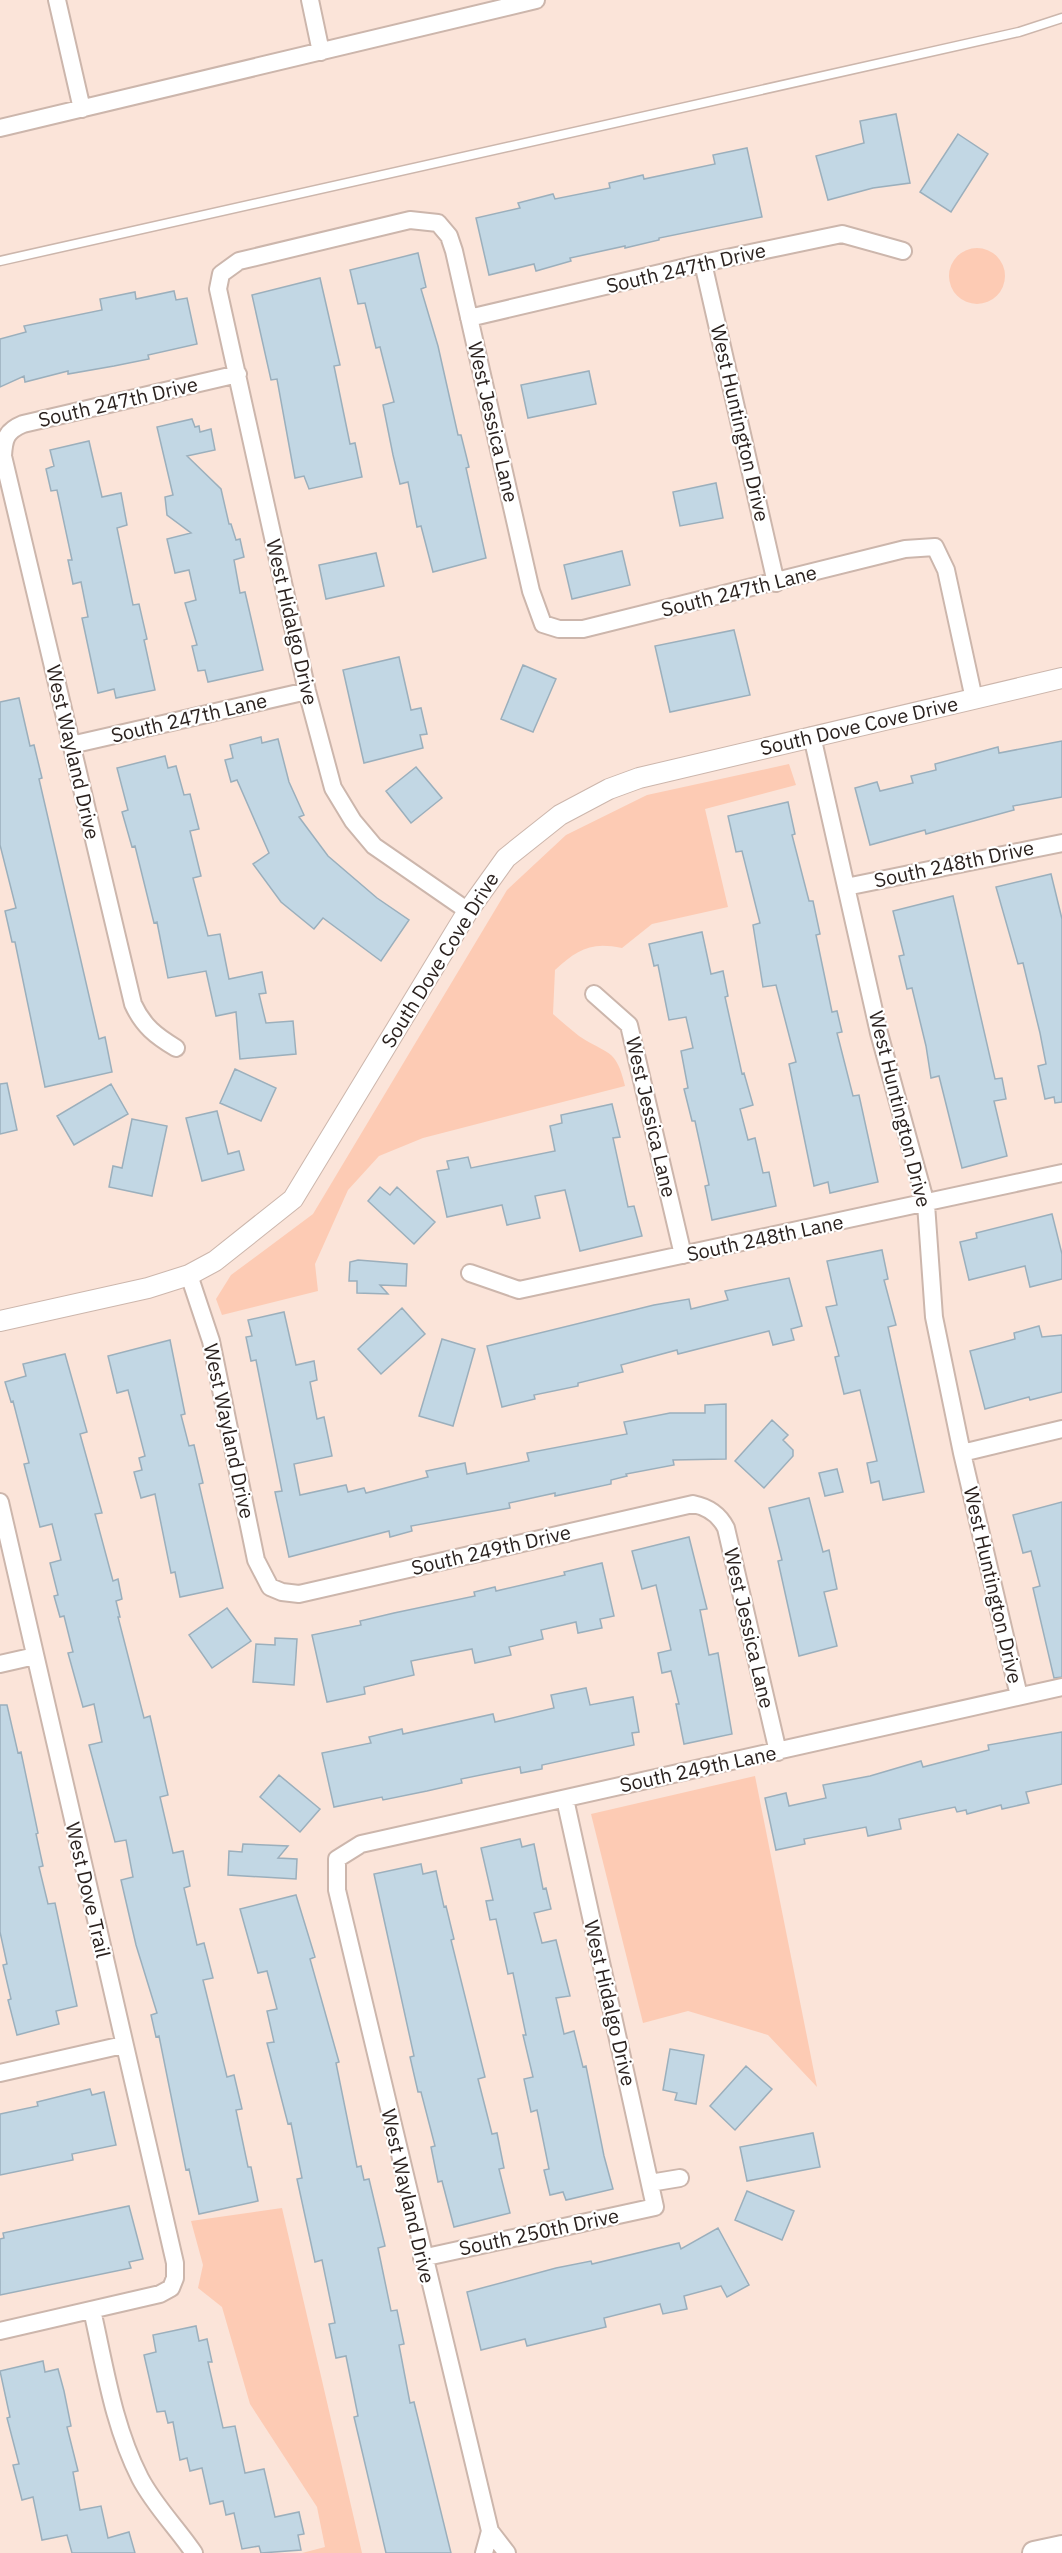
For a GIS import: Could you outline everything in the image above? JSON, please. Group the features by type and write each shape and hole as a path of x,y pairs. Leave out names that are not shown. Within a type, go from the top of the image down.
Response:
{"main road":[{"path":"1034,2553 1062,2547"}],"street":[{"path":"57,0 82,109"},
{"path":"310,0 321,52"},
{"path":"0,128 536,0"},
{"name":"West Hidalgo Drive","path":"438,223 410,220 239,261 221,274 218,289 307,691 333,788 353,821 374,846 468,911"},
{"name":"West Jessica Lane","path":"438,223 448,236 454,250 531,591 543,624"},
{"name":"South 247th Drive","path":"469,318 703,263 842,234 903,251"},
{"name":"West Huntington Drive","path":"703,263 776,583"},
{"name":"South 247th Drive","path":"4,438 11,429 23,424 238,374"},
{"name":"West Wayland Drive","path":"4,438 3,456 133,1004 140,1021 152,1033 176,1048"},
{"name":"South 247th Lane","path":"543,624 559,629 583,628 776,583 905,549 935,547 946,570 974,699"},
{"name":"South Dove Cove Drive","path":"0,1321 148,1288 189,1275 215,1261 293,1199 468,911 506,858 560,815 609,789 639,778 1062,678"},
{"name":"South 247th Lane","path":"71,746 307,691"},
{"name":"West Huntington Drive","path":"812,736 879,1033 926,1204 934,1317 962,1453 1019,1696"},
{"name":"South 248th Drive","path":"846,887 1062,843"},
{"name":"West Jessica Lane","path":"594,994 629,1025 683,1255"},
{"name":"South 248th Lane","path":"470,1274 519,1290 1062,1173"},
{"name":"West Wayland Drive","path":"189,1275 211,1341 256,1560 270,1587"},
{"path":"962,1453 1062,1429"},
{"name":"West Dove Trail","path":"0,1502 123,2045 175,2263 175,2278 171,2288 160,2294 92,2310"},
{"name":"South 249th Drive","path":"270,1587 299,1594 693,1504 711,1510"},
{"name":"West Jessica Lane","path":"711,1510 726,1528 778,1752"},
{"path":"0,1664 35,1656"},
{"name":"South 249th Lane","path":"337,1859 361,1844 1062,1687"},
{"name":"West Hidalgo Drive","path":"565,1799 655,2207"},
{"name":"West Wayland Drive","path":"337,1859 337,1890 422,2258 489,2531 507,2553"},
{"path":"0,2073 123,2045"},
{"path":"650,2184 680,2178"},
{"name":"South 250th Drive","path":"422,2258 655,2207"},
{"path":"0,2331 92,2310 125,2447 141,2481 194,2553"},
{"name":"West Wayland Drive","path":"484,2553 489,2531"}],"lane":[{"path":"0,261 1019,32 1062,18"}],"shaded area":[{"path":"971,248 983,248 997,256 1005,270 1003,287 997,296 983,304 971,304 954,292 949,282 949,270 961,253"},
{"path":"789,764 796,785 705,809 728,907 652,924 622,948 601,946 585,949 577,952 555,970 553,1014 579,1036 614,1058 622,1073 625,1086 423,1138 379,1156 348,1190 315,1264 318,1291 222,1315 216,1299 231,1275 313,1214 507,890 566,835 647,795"},
{"path":"755,1776 817,2087 768,2035 688,2011 643,2023 591,1814"},
{"path":"282,2208 362,2553 302,2553 325,2547 317,2507 250,2404 222,2307 198,2288 203,2265 191,2221"}],"building":[{"path":"896,114 910,183 873,188 828,200 816,156 864,143 860,121"},
{"path":"958,134 988,154 951,212 920,192"},
{"path":"747,148 762,217 570,258 571,261 536,271 534,264 489,275 476,218 520,208 518,203 553,194 555,199 610,188 609,183 643,175 644,179 715,164 713,155"},
{"path":"418,253 426,287 421,289 438,346 458,435 461,435 469,467 466,468 486,558 433,572 421,526 417,527 408,482 400,484 393,455 383,405 394,402 380,347 376,348 365,303 358,304 350,270"},
{"path":"320,278 340,365 334,366 350,444 355,443 362,477 309,489 304,476 295,478 277,379 271,380 252,295"},
{"path":"174,291 176,300 187,298 197,344 148,355 149,359 114,366 68,374 68,371 25,382 24,376 0,387 0,339 26,332 24,326 102,310 100,299 135,292 136,299"},
{"path":"589,371 596,404 528,418 521,385"},
{"path":"192,419 195,427 199,426 200,432 211,429 215,450 187,456 221,489 229,524 231,524 236,540 240,539 244,557 234,560 240,593 245,592 263,670 208,682 205,670 198,671 192,646 197,645 185,603 196,600 189,570 175,573 167,539 191,533 167,515 165,497 173,495 157,427"},
{"path":"89,441 102,497 121,493 127,525 117,528 133,605 139,604 155,690 116,698 114,689 98,693 82,618 88,617 81,582 73,584 68,560 72,560 57,490 51,491 46,469 54,466 50,450"},
{"path":"716,483 723,518 680,526 673,492"},
{"path":"622,551 630,585 572,599 564,565"},
{"path":"376,553 384,586 326,599 319,565"},
{"path":"734,630 750,695 670,712 655,646"},
{"path":"399,657 411,710 421,708 427,734 420,735 423,748 364,763 343,670"},
{"path":"523,665 556,679 533,732 501,719"},
{"path":"19,698 30,746 34,745 42,778 39,779 99,1039 105,1037 112,1072 45,1087 15,942 12,942 5,911 16,908 0,845 0,702"},
{"path":"261,737 262,743 278,739 289,782 304,815 299,817 328,856 377,898 409,920 381,961 323,918 314,929 281,902 253,864 269,853 237,780 231,782 225,760 233,758 230,745"},
{"path":"1062,741 1062,797 1013,806 1014,810 926,834 925,830 870,845 855,788 877,782 880,791 913,783 911,776 936,770 935,764 998,747 999,753"},
{"path":"165,756 168,768 176,766 184,795 190,794 199,829 190,831 201,876 193,878 208,936 220,934 229,979 262,972 266,993 259,994 266,1023 293,1021 296,1054 240,1059 236,1012 216,1016 206,971 168,978 157,922 154,923 135,846 132,847 122,812 128,810 117,768"},
{"path":"416,767 442,798 411,823 386,791"},
{"path":"788,802 795,834 792,835 809,901 813,901 820,934 816,935 832,1012 837,1011 842,1032 837,1033 853,1096 859,1095 878,1182 830,1193 828,1182 814,1186 789,1064 796,1062 776,985 763,987 753,925 760,923 742,851 736,852 728,816"},
{"path":"1051,874 1062,919 1062,1102 1055,1103 1054,1097 1045,1099 1038,1066 1046,1064 1040,1033 1023,963 1018,964 996,887"},
{"path":"953,896 995,1079 1002,1078 1006,1099 994,1101 1007,1156 962,1168 939,1076 931,1078 912,988 907,989 899,956 904,955 893,911"},
{"path":"702,932 711,974 723,971 728,996 725,997 742,1074 744,1073 753,1105 740,1109 748,1140 755,1138 763,1173 769,1172 776,1206 712,1220 705,1186 709,1185 695,1121 692,1121 684,1089 688,1088 681,1051 693,1048 686,1017 669,1020 658,965 654,966 649,944"},
{"path":"235,1069 276,1088 261,1121 220,1103"},
{"path":"7,1083 17,1130 0,1134 0,1084"},
{"path":"111,1084 128,1114 74,1145 57,1116"},
{"path":"612,1104 620,1137 613,1138 628,1207 634,1206 642,1236 580,1251 565,1190 535,1196 540,1218 507,1225 502,1205 447,1217 437,1171 449,1169 447,1161 468,1157 471,1168 555,1151 550,1126 562,1123 561,1115"},
{"path":"217,1111 228,1154 239,1151 244,1170 202,1181 186,1118"},
{"path":"132,1119 167,1126 152,1196 109,1187 113,1166 122,1168"},
{"path":"380,1187 390,1195 397,1187 435,1222 414,1244 368,1201"},
{"path":"1052,1214 1062,1254 1062,1279 1030,1287 1025,1266 969,1280 960,1242 977,1238 976,1233"},
{"path":"882,1250 888,1279 884,1280 896,1325 888,1327 924,1492 883,1500 879,1481 871,1483 867,1463 877,1461 860,1390 844,1394 835,1357 839,1356 826,1307 837,1305 827,1261"},
{"path":"358,1260 407,1264 406,1286 380,1285 388,1294 357,1293 357,1281 349,1281 350,1262"},
{"path":"789,1278 802,1326 791,1329 794,1340 773,1345 769,1331 678,1354 677,1350 621,1365 623,1372 578,1383 578,1386 534,1395 535,1399 502,1407 487,1346 654,1305 689,1299 691,1309 728,1300 725,1291"},
{"path":"402,1308 425,1334 381,1374 358,1349"},
{"path":"284,1312 296,1365 314,1361 317,1380 310,1382 317,1419 324,1417 332,1456 294,1464 300,1495 346,1485 348,1492 364,1488 366,1493 428,1477 426,1471 465,1463 467,1474 529,1461 527,1453 627,1434 624,1422 670,1413 705,1413 705,1405 726,1404 726,1459 673,1460 674,1465 626,1474 627,1476 611,1480 611,1484 509,1503 510,1508 411,1526 412,1531 390,1537 389,1531 289,1557 275,1492 282,1491 256,1360 251,1361 246,1337 252,1336 248,1320"},
{"path":"1039,1326 1042,1337 1062,1335 1062,1392 1030,1400 1029,1397 985,1409 970,1351 1015,1339 1014,1333"},
{"path":"442,1339 475,1349 453,1426 419,1416"},
{"path":"170,1340 185,1414 181,1415 189,1446 194,1445 203,1483 199,1484 223,1588 180,1597 175,1572 171,1573 155,1494 141,1498 134,1472 142,1470 139,1458 145,1456 128,1390 117,1393 108,1356"},
{"path":"65,1354 87,1432 80,1434 102,1513 95,1514 113,1581 118,1579 122,1599 116,1601 120,1617 118,1617 144,1718 150,1716 168,1795 160,1797 173,1853 183,1851 190,1886 184,1888 197,1945 204,1943 213,1978 203,1980 227,2077 234,2075 242,2109 236,2110 258,2201 199,2214 189,2169 186,2170 159,2036 156,2037 151,2015 157,2013 136,1945 121,1880 133,1877 126,1840 115,1842 89,1745 102,1742 94,1704 83,1707 68,1653 73,1652 64,1616 60,1617 54,1596 58,1595 50,1563 61,1560 52,1524 40,1527 24,1464 29,1463 13,1401 11,1402 5,1382 26,1376 23,1364"},
{"path":"772,1420 788,1435 783,1440 793,1450 793,1456 764,1488 735,1461"},
{"path":"837,1469 843,1492 825,1496 819,1473"},
{"path":"809,1498 823,1552 829,1550 837,1589 824,1592 837,1646 799,1656 778,1561 782,1560 769,1508"},
{"path":"1062,1502 1062,1677 1054,1678 1033,1588 1040,1586 1031,1551 1023,1553 1013,1515"},
{"path":"689,1537 707,1609 700,1610 709,1655 718,1653 732,1734 684,1744 676,1704 679,1704 671,1671 662,1673 658,1653 671,1650 656,1585 642,1589 632,1551"},
{"path":"602,1563 614,1616 600,1619 602,1628 578,1633 576,1622 541,1630 543,1639 509,1647 511,1655 475,1663 472,1649 411,1661 414,1675 364,1687 365,1694 327,1702 312,1635 361,1625 360,1621 475,1596 474,1592 495,1587 496,1591 565,1575 564,1572"},
{"path":"227,1608 251,1641 212,1668 189,1635"},
{"path":"275,1638 297,1639 294,1685 253,1682 256,1644 275,1645"},
{"path":"586,1688 590,1705 633,1697 639,1732 632,1733 634,1745 542,1765 542,1769 521,1773 520,1767 461,1779 462,1783 427,1791 334,1807 322,1753 371,1743 369,1737 402,1729 403,1734 493,1714 495,1722 554,1708 551,1695"},
{"path":"0,1705 7,1705 18,1753 21,1752 38,1833 36,1834 43,1866 39,1867 48,1904 55,1903 77,2006 56,2011 59,2024 17,2035 8,2000 11,1999 3,1965 7,1964 0,1932"},
{"path":"1062,1732 1062,1784 1026,1792 1029,1803 1002,1809 1001,1805 967,1814 966,1810 957,1812 955,1807 899,1819 901,1829 868,1836 866,1827 804,1839 805,1844 776,1850 765,1798 786,1793 789,1806 826,1798 823,1785 870,1776 921,1761 923,1767 989,1750 988,1745"},
{"path":"279,1775 320,1809 300,1832 260,1797"},
{"path":"520,1839 522,1847 534,1844 543,1889 546,1888 551,1909 534,1913 542,1943 556,1940 570,1996 556,1998 564,2034 574,2031 583,2067 586,2066 613,2189 566,2200 563,2192 550,2195 544,2170 549,2169 537,2110 531,2112 524,2079 533,2077 523,2035 526,2035 513,1973 508,1974 496,1919 490,1920 486,1901 493,1900 481,1848"},
{"path":"243,1844 288,1846 278,1858 297,1859 296,1879 228,1875 229,1851 242,1852"},
{"path":"421,1864 423,1874 436,1871 444,1907 446,1906 454,1939 451,1940 485,2077 478,2079 492,2134 497,2133 504,2168 499,2169 510,2213 454,2227 442,2181 438,2182 431,2147 435,2146 410,2057 414,2056 374,1874"},
{"path":"296,1895 315,1957 310,1959 339,2062 336,2063 357,2167 361,2166 364,2180 369,2179 385,2246 378,2248 391,2311 397,2310 404,2344 399,2345 410,2403 414,2402 451,2553 386,2553 354,2417 358,2416 346,2356 336,2358 329,2324 335,2323 322,2260 315,2262 297,2179 302,2178 291,2123 288,2124 267,2043 274,2042 267,2011 277,2009 267,1971 258,1973 240,1909"},
{"path":"670,2049 704,2055 696,2104 675,2100 677,2093 663,2090"},
{"path":"746,2066 772,2089 735,2130 710,2106"},
{"path":"90,2089 92,2095 104,2092 116,2145 72,2154 73,2160 0,2175 0,2114 38,2106 37,2102"},
{"path":"813,2133 820,2167 747,2181 740,2147"},
{"path":"747,2191 794,2211 782,2240 735,2220"},
{"path":"129,2206 143,2259 129,2262 131,2268 0,2295 0,2239 4,2238 3,2233"},
{"path":"718,2228 749,2285 727,2297 721,2286 684,2296 687,2309 663,2314 660,2304 604,2318 606,2327 527,2346 525,2339 481,2350 467,2292 556,2268 591,2261 592,2264 679,2243 681,2249"},
{"path":"196,2326 199,2341 207,2339 212,2362 208,2362 223,2428 235,2426 245,2473 264,2469 275,2517 299,2512 304,2534 298,2535 301,2550 261,2553 259,2546 242,2549 234,2513 226,2515 223,2501 210,2504 202,2468 190,2471 187,2458 180,2460 173,2422 168,2423 165,2411 157,2412 144,2355 156,2352 153,2335"},
{"path":"43,2361 45,2372 58,2369 64,2391 71,2426 67,2427 78,2471 73,2472 80,2510 101,2506 108,2538 129,2532 135,2553 72,2553 67,2535 42,2540 33,2497 22,2500 13,2465 19,2464 7,2418 10,2417 0,2371"}]}
